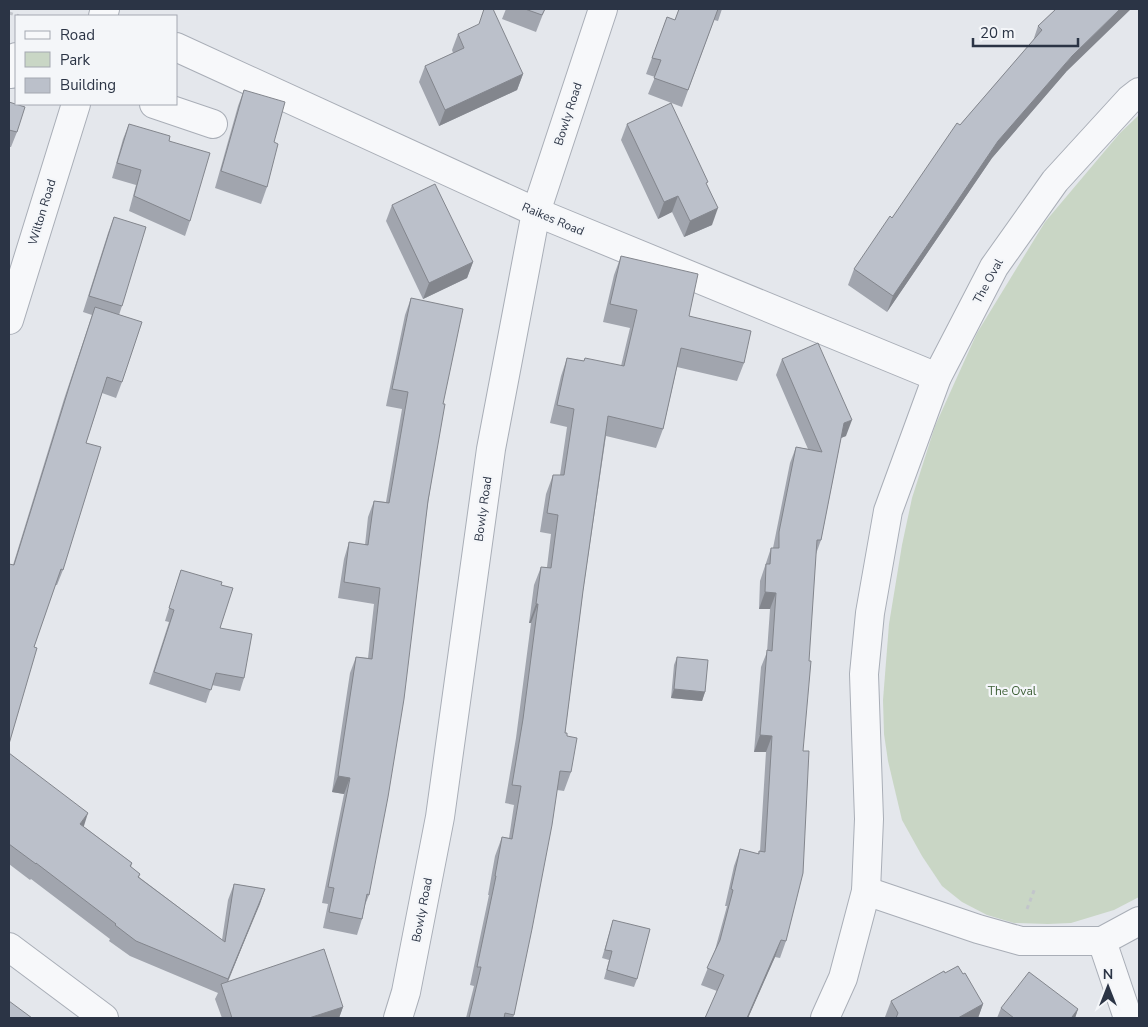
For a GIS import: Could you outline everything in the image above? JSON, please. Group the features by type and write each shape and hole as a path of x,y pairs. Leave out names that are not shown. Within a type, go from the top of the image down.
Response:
{"street":[{"name":"Bowly Road","path":"398,1018 406,992 440,817 491,449 536,212 603,9"},
{"name":"Raikes Road","path":"178,48 536,212 937,377"},
{"name":"The Oval","path":"825,1018 843,978 866,891 869,819 864,674 870,613 888,511 937,377 994,267 1056,181 1130,99 1139,92"},
{"name":"Wilton Road","path":"9,320 76,105"},
{"path":"157,105 212,124"},
{"path":"866,891 978,929 1021,940 1102,940 1139,921"},
{"path":"1102,940 1128,1018"},
{"path":"9,947 104,1018"}],"green space":[{"name":"The Oval","path":"1139,115 1139,897 1114,910 1071,923 1014,923 987,915 962,902 942,886 922,856 902,820 888,761 884,734 883,700 889,624 912,498 935,426 977,333 1045,222 1120,133"}],"building":[{"path":"484,9 493,9 523,74 445,110 425,66 464,48 458,34 479,24"},
{"path":"525,9 545,9 542,15"},
{"path":"679,9 718,9 688,90 654,78 661,60 652,58 667,17 675,20"},
{"path":"1056,9 1120,9 1072,56 998,141 893,296 854,269 890,216 892,218 957,123 960,125 1042,30 1038,26"},
{"path":"244,90 285,102 274,142 278,144 267,187 221,171"},
{"path":"9,102 25,107 17,132 9,130"},
{"path":"671,103 718,208 690,221 678,196 664,202 627,124"},
{"path":"129,124 170,136 169,141 210,153 190,221 134,196 141,170 117,163"},
{"path":"435,184 473,262 429,283 392,205"},
{"path":"114,217 146,227 122,306 89,296"},
{"path":"621,256 698,274 689,316 751,331 744,363 681,348 663,429 608,416 565,733 567,733 567,736 577,738 571,772 560,771 552,825 514,1015 505,1013 504,1018 469,1018 481,967 477,967 502,837 512,839 521,786 512,785 523,719 541,567 551,568 558,515 547,513 553,475 564,475 574,409 557,405 567,358 584,361 585,358 624,366 637,310 610,304"},
{"path":"411,298 463,309 443,404 445,404 428,501 404,699 388,797 369,895 367,894 362,919 329,912 334,888 328,887 350,778 338,776 356,657 372,659 380,588 344,582 349,542 368,545 374,501 389,503 408,392 392,389"},
{"path":"95,307 142,322 122,382 107,377 86,443 101,447 63,570 61,569 34,647 37,648 9,744 9,564 14,565"},
{"path":"818,343 852,420 844,423 821,540 817,540 809,661 811,661 803,751 809,751 803,873 786,941 781,940 747,1018 705,1018 724,975 707,968 720,940 733,890 731,889 740,849 759,854 759,851 765,852 772,736 760,735 767,650 772,651 776,593 765,592 766,564 770,564 771,548 779,548 779,532 796,447 822,452 782,359"},
{"path":"181,570 222,582 221,585 233,588 220,628 252,634 244,678 216,673 211,690 154,672 174,610 169,608"},
{"path":"677,657 708,660 705,692 674,689"},
{"path":"9,753 88,813 80,824 132,863 130,866 140,874 138,877 225,942 234,884 265,889 228,979 136,941 9,844"},
{"path":"613,920 650,929 637,979 607,970 612,951 605,950"},
{"path":"324,949 343,1007 309,1018 232,1018 221,984"},
{"path":"958,966 963,974 965,973 983,1004 958,1018 896,1018 898,1013 891,1001 944,971 945,973"},
{"path":"1029,972 1078,1009 1072,1017 1074,1018 1014,1018 1001,1008"},
{"path":"9,1001 32,1018 9,1018"}]}
